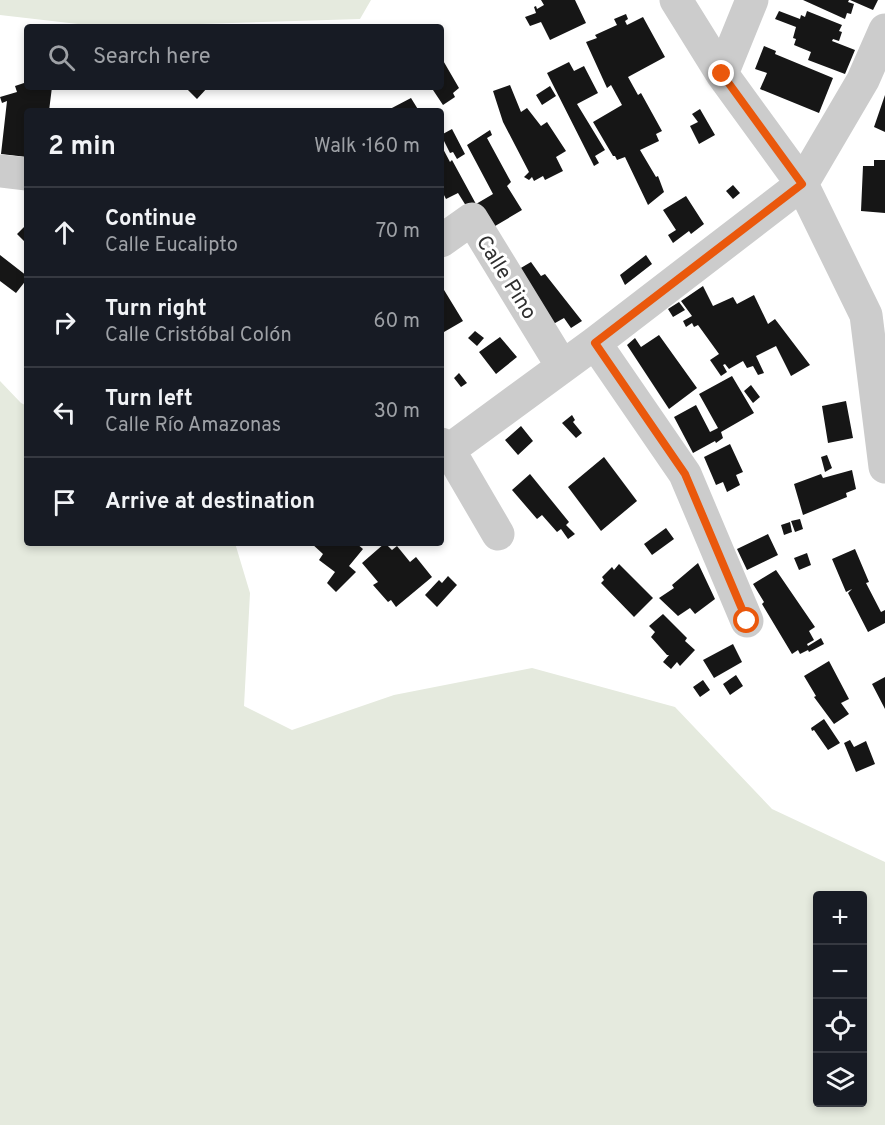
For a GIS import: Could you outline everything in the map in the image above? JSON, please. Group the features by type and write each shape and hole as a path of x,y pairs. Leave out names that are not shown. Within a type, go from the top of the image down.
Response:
{"street":[{"path":"676,0 722,74 802,184 866,315 885,467"},
{"path":"722,74 752,0"},
{"path":"498,534 445,447 595,343 802,184 863,80 885,30"},
{"path":"0,171 24,174"},
{"name":"Calle Pino","path":"444,239 472,219 562,366"},
{"path":"595,343 685,474 747,621"}],"shaded area":[{"path":"0,0 371,0 360,19 200,24 78,24 0,15"},
{"path":"0,381 24,404 24,546 236,546 250,593 244,706 292,730 394,695 532,668 675,707 772,809 885,862 885,1125 0,1125"}],"building":[{"path":"541,0 575,0 586,23 550,40 541,22 530,26 525,17 536,13 534,7 536,6 537,9 544,5"},
{"path":"803,0 849,0 848,2 854,4 851,14 847,13 845,19"},
{"path":"850,0 878,0 873,10"},
{"path":"779,11 800,19 801,15 805,17 807,11 842,25 839,31 842,32 839,41 833,39 832,41 855,50 845,74 808,60 811,52 794,45 796,27 775,19"},
{"path":"626,14 627,25 643,17 665,57 628,77 638,95 641,93 662,131 656,134 659,141 640,150 656,177 658,176 664,192 648,205 625,157 617,160 613,156 593,122 622,105 611,85 607,88 586,42 597,38 595,35 617,25 614,19"},
{"path":"764,46 776,51 775,54 833,78 819,113 760,89 767,73 755,69"},
{"path":"444,62 459,88 453,93 455,97 443,105 433,90 444,90"},
{"path":"569,62 574,71 584,66 598,93 577,104 605,150 595,156 599,163 594,166 547,73"},
{"path":"24,83 24,90 52,90 49,108 24,108 24,157 1,154 7,101 2,103 0,97 17,92 15,86"},
{"path":"510,85 521,112 527,108 541,126 547,122 566,151 556,157 563,171 545,180 543,176 534,181 532,177 529,180 524,177 529,172 503,122 493,91"},
{"path":"550,86 556,96 542,105 536,95"},
{"path":"188,90 205,90 197,99"},
{"path":"885,95 885,132 874,127"},
{"path":"411,98 417,108 392,108"},
{"path":"700,109 715,135 699,144 690,126 698,122 692,114"},
{"path":"452,129 465,154 457,159 453,152 450,153 444,141 444,133"},
{"path":"490,130 492,135 487,138 511,182 507,186 522,210 490,229 468,209 458,193 446,199 444,195 444,151 450,162 452,160 476,204 493,194 467,145"},
{"path":"874,160 885,160 885,213 861,211 863,166 874,166"},
{"path":"733,185 740,193 733,199 726,191"},
{"path":"686,196 704,224 691,234 689,231 673,243 668,235 676,230 663,210"},
{"path":"24,227 24,241 17,234"},
{"path":"0,255 24,274 24,283 16,293 0,281"},
{"path":"646,255 652,264 625,285 620,275"},
{"path":"531,262 541,276 545,274 582,321 571,328 564,318 548,327 514,272"},
{"path":"703,286 713,306 733,297 737,304 754,295 768,324 775,319 810,365 791,376 776,346 756,356 764,373 758,375 753,366 747,368 743,361 729,369 725,364 723,365 727,372 721,376 710,360 719,354 698,325 694,327 692,323 686,327 683,321 692,316 681,301"},
{"path":"444,290 463,321 444,332"},
{"path":"679,302 685,310 673,317 668,309"},
{"path":"475,331 484,338 477,346 468,338"},
{"path":"659,335 697,388 669,409 627,345 635,338 641,347"},
{"path":"500,337 517,357 496,374 479,352"},
{"path":"459,373 467,383 461,387 454,378"},
{"path":"732,376 754,413 721,432 723,438 716,443 715,441 693,453 674,417 696,405 710,432 718,428 699,394"},
{"path":"751,385 760,397 753,403 744,391"},
{"path":"846,401 853,438 828,443 822,406"},
{"path":"572,415 575,420 573,422 582,433 576,438 562,423"},
{"path":"521,426 533,441 518,455 505,440"},
{"path":"730,444 743,472 736,475 740,485 727,492 723,482 716,485 704,457"},
{"path":"827,455 832,468 825,472 821,457"},
{"path":"604,457 637,501 601,531 568,487"},
{"path":"852,470 856,489 846,493 847,497 803,515 794,484 821,474 823,478"},
{"path":"530,474 569,522 566,525 575,534 568,539 561,529 557,532 542,515 537,519 512,490"},
{"path":"800,519 803,529 795,532 791,521"},
{"path":"790,522 792,532 784,535 781,525"},
{"path":"666,528 674,539 652,555 644,544"},
{"path":"768,534 778,555 747,570 737,549"},
{"path":"314,546 360,546 363,549 349,566 356,572 336,592 327,583 335,572 319,560 323,554"},
{"path":"382,546 388,546 392,550 397,546 410,562 416,557 432,577 396,607 391,600 388,602 373,585 378,582 362,563"},
{"path":"855,549 869,582 866,583 881,612 885,610 885,623 868,632 848,593 852,589 846,592 832,559"},
{"path":"807,553 811,565 799,570 794,558"},
{"path":"698,563 715,599 695,614 690,608 678,616 659,598 674,588 672,585"},
{"path":"619,564 653,598 634,617 601,583 604,580 602,577 612,567 614,570"},
{"path":"776,570 815,627 809,631 814,640 807,644 808,646 821,638 824,644 809,652 808,650 800,654 798,650 792,654 762,604 764,602 753,584"},
{"path":"448,576 457,585 437,607 425,595 439,580 442,583"},
{"path":"663,614 687,638 685,641 695,650 680,666 677,662 671,669 663,662 669,655 651,637 655,632 649,626"},
{"path":"733,644 742,662 714,678 703,660"},
{"path":"829,661 849,699 841,703 849,714 834,724 814,697 816,696 804,676"},
{"path":"736,675 743,686 730,695 723,684"},
{"path":"885,677 885,709 872,684"},
{"path":"703,680 710,690 700,697 693,687"},
{"path":"824,719 840,743 828,750 811,728"},
{"path":"850,740 854,747 866,741 875,764 856,772 844,743"}],"route":[{"path":"722,74 802,184 595,343 685,474 747,621"}]}
